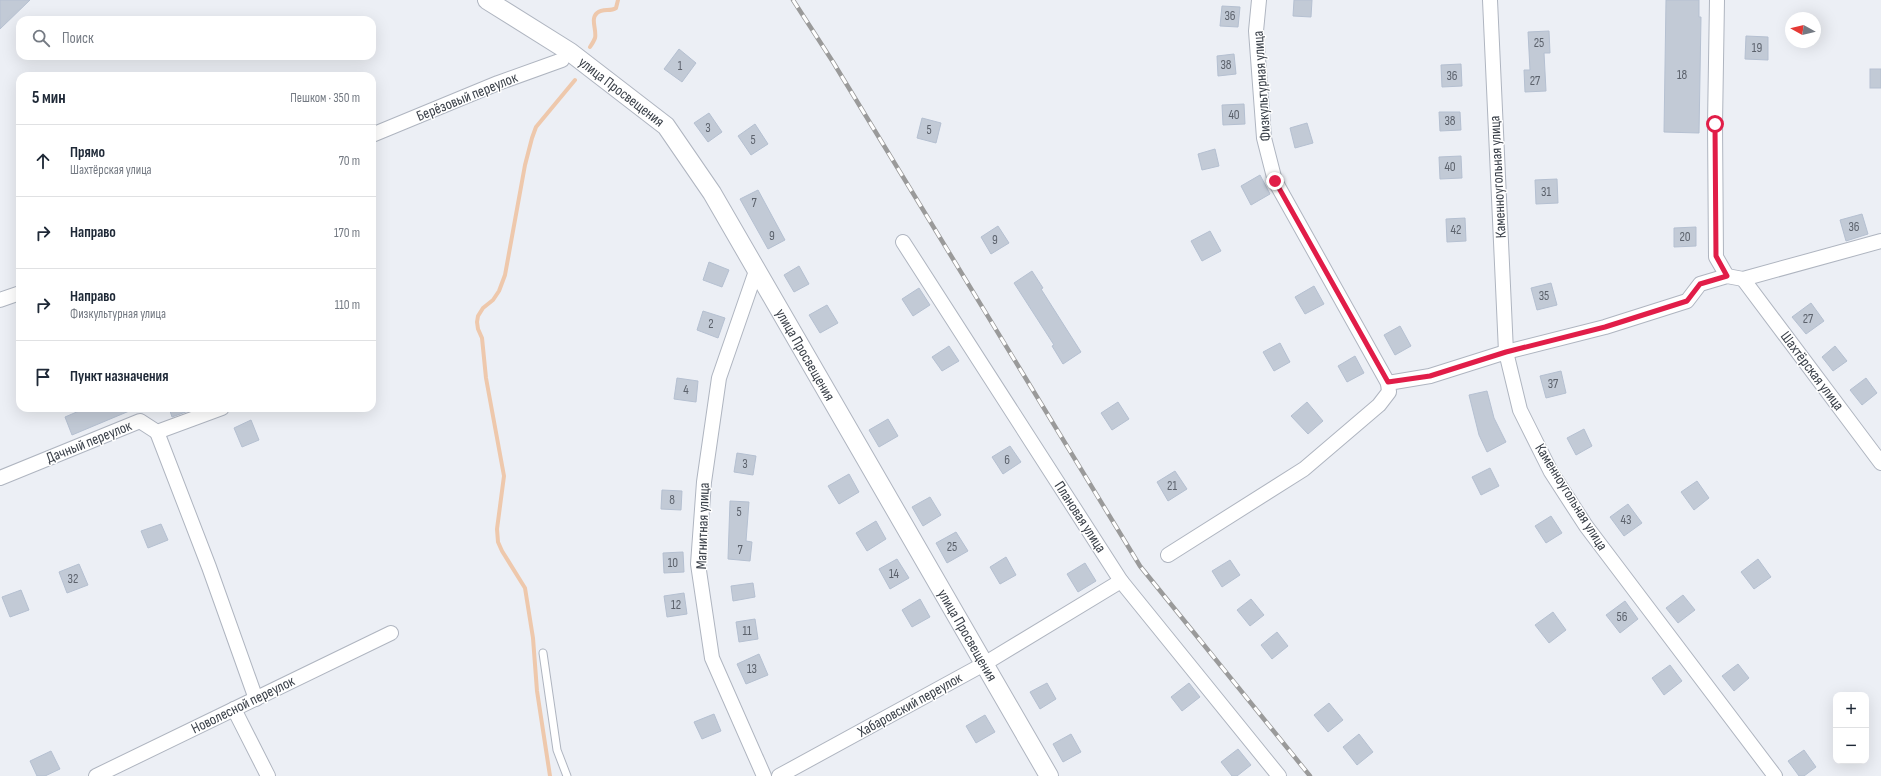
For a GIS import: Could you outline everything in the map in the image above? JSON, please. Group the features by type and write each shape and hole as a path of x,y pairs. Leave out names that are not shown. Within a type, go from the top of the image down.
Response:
{"street":[{"name":"улица Просвещения","path":"487,0 570,52 666,126 712,192 756,271 1049,776"},
{"name":"Физкультурная улица","path":"1259,0 1256,31 1264,138 1275,181 1388,382"},
{"name":"Каменноугольная улица","path":"1490,0 1506,352 1520,410 1551,472 1578,514 1634,592 1775,776"},
{"path":"1717,0 1715,124 1716,256 1727,276"},
{"name":"Берёзовый переулок","path":"376,133 498,83 562,60"},
{"path":"1168,555 1304,469 1379,405 1389,392 1388,382 1430,376 1506,352 1605,327 1687,301 1700,284 1727,276 1743,279 1881,241"},
{"name":"Плановая улица","path":"903,242 1121,581 1279,776"},
{"name":"Магнитная улица","path":"756,271 718,378 704,482 698,564 712,658 764,776"},
{"name":"Шахтёрская улица","path":"1743,279 1881,464"},
{"path":"0,300 16,294"},
{"path":"211,412 157,432 209,567 256,699"},
{"name":"Дачный переулок","path":"0,478 140,421 157,432"},
{"name":"Хабаровский переулок","path":"779,776 984,664 1121,581"},
{"name":"Новолесной переулок","path":"96,776 391,633"},
{"path":"234,709 268,776"}],"lane":[{"path":"543,653 557,750 567,776"}],"building":[{"path":"0,0 30,0 0,29"},
{"path":"1294,0 1312,0 1311,17 1293,16"},
{"path":"1666,0 1699,0 1699,17 1701,17 1699,133 1664,132"},
{"path":"1222,6 1240,7 1238,27 1220,26"},
{"path":"1549,31 1550,53 1544,53 1546,91 1525,92 1524,70 1530,70 1528,32"},
{"path":"1746,36 1768,37 1768,60 1745,59"},
{"path":"679,49 696,63 682,82 664,69"},
{"path":"1234,54 1236,74 1218,76 1217,56"},
{"path":"1461,64 1462,86 1442,87 1441,65"},
{"path":"1870,69 1881,69 1881,88 1870,88"},
{"path":"1244,104 1245,124 1223,125 1222,105"},
{"path":"1439,112 1460,112 1461,130 1440,131"},
{"path":"709,113 722,132 708,142 694,123"},
{"path":"922,118 941,123 936,143 917,138"},
{"path":"1307,123 1313,143 1295,148 1290,128"},
{"path":"755,124 768,144 751,155 738,136"},
{"path":"1215,149 1219,166 1202,170 1198,154"},
{"path":"1461,156 1462,178 1440,179 1439,157"},
{"path":"1260,175 1270,194 1251,205 1241,186"},
{"path":"1557,179 1558,203 1536,204 1535,180"},
{"path":"758,190 785,240 768,249 740,199"},
{"path":"1862,214 1868,234 1846,241 1840,220"},
{"path":"1465,218 1466,241 1447,242 1446,219"},
{"path":"998,226 1009,243 991,254 981,237"},
{"path":"1696,227 1696,246 1674,247 1674,228"},
{"path":"1210,231 1221,251 1202,261 1191,241"},
{"path":"709,262 729,270 722,287 703,280"},
{"path":"799,266 809,284 794,292 784,275"},
{"path":"1032,271 1043,288 1041,289 1081,352 1063,364 1052,346 1054,345 1014,283"},
{"path":"1551,283 1557,305 1537,310 1531,288"},
{"path":"1314,286 1324,304 1305,314 1295,297"},
{"path":"919,288 930,305 913,316 902,299"},
{"path":"1811,303 1824,321 1806,334 1792,317"},
{"path":"827,305 838,323 820,333 809,315"},
{"path":"703,311 725,318 718,338 697,330"},
{"path":"1400,326 1411,346 1395,355 1384,335"},
{"path":"1280,343 1290,362 1274,371 1263,352"},
{"path":"949,346 959,361 942,371 932,357"},
{"path":"1835,346 1847,361 1833,371 1822,357"},
{"path":"1355,356 1364,373 1347,382 1338,366"},
{"path":"1561,371 1566,393 1546,398 1540,376"},
{"path":"677,378 698,381 696,402 674,399"},
{"path":"1866,378 1877,393 1862,405 1850,390"},
{"path":"1487,391 1494,418 1506,442 1487,452 1479,435 1469,395"},
{"path":"1118,402 1129,419 1112,430 1101,413"},
{"path":"1307,402 1323,421 1308,434 1291,416"},
{"path":"77,412 127,412 72,435 65,417"},
{"path":"170,412 186,412 172,417"},
{"path":"888,419 898,436 879,447 869,430"},
{"path":"251,420 259,440 242,447 234,428"},
{"path":"1584,429 1592,446 1576,455 1567,438"},
{"path":"1010,446 1021,462 1003,474 992,457"},
{"path":"737,453 756,456 753,475 734,472"},
{"path":"1490,468 1499,486 1481,495 1472,477"},
{"path":"1175,471 1187,489 1168,501 1157,482"},
{"path":"849,474 859,492 839,504 828,486"},
{"path":"1697,481 1709,498 1694,510 1681,492"},
{"path":"662,490 682,491 681,510 661,509"},
{"path":"930,497 941,515 923,526 912,507"},
{"path":"730,501 749,502 746,541 752,542 750,561 728,559"},
{"path":"1628,504 1642,523 1624,536 1610,517"},
{"path":"1551,516 1562,533 1546,543 1535,526"},
{"path":"876,521 886,539 867,551 856,533"},
{"path":"161,524 168,540 148,548 141,531"},
{"path":"956,532 968,551 947,563 936,543"},
{"path":"683,552 684,572 664,573 663,553"},
{"path":"1006,557 1016,575 1000,584 990,567"},
{"path":"897,559 909,578 890,589 879,569"},
{"path":"1758,559 1771,577 1754,589 1741,572"},
{"path":"1230,560 1240,575 1222,587 1212,571"},
{"path":"1085,563 1096,581 1078,592 1067,574"},
{"path":"79,564 88,585 67,593 59,572"},
{"path":"753,583 755,597 733,601 731,586"},
{"path":"21,590 29,610 10,617 2,597"},
{"path":"684,593 687,614 667,617 664,596"},
{"path":"1683,595 1695,610 1678,623 1666,608"},
{"path":"920,599 930,617 912,627 902,610"},
{"path":"1251,599 1264,615 1250,626 1237,610"},
{"path":"1625,601 1638,619 1620,633 1606,615"},
{"path":"1553,612 1566,630 1549,643 1535,625"},
{"path":"755,619 758,639 739,642 736,622"},
{"path":"1277,632 1288,646 1272,659 1261,645"},
{"path":"759,654 768,675 746,684 737,664"},
{"path":"1738,664 1749,678 1734,691 1722,676"},
{"path":"1670,665 1682,681 1664,695 1652,678"},
{"path":"1047,683 1056,699 1040,709 1030,692"},
{"path":"1189,683 1200,697 1182,711 1171,697"},
{"path":"1329,703 1343,720 1328,732 1314,715"},
{"path":"714,714 721,731 702,739 694,722"},
{"path":"985,715 995,732 976,743 966,726"},
{"path":"1071,734 1081,752 1063,762 1053,744"},
{"path":"1359,734 1373,752 1357,765 1343,747"},
{"path":"1238,749 1251,765 1237,776 1232,776 1221,762"},
{"path":"1804,750 1816,767 1804,776 1799,776 1788,761"},
{"path":"51,751 60,769 45,776 37,776 30,761"}],"waterway":[{"path":"590,47 595,38 595,15 599,12 616,8 618,0"},
{"path":"550,776 537,691 533,638 525,588 498,542 497,529 504,476 486,378 482,338 477,322 478,316 483,308 493,300 499,291 505,275 525,165 536,127 575,80"}],"railway":[{"path":"793,0 833,62 1140,566 1310,776"}],"route":[{"path":"1275,181 1388,382 1430,376 1506,352 1605,327 1687,301 1700,284 1727,276 1716,256 1715,124"}]}
